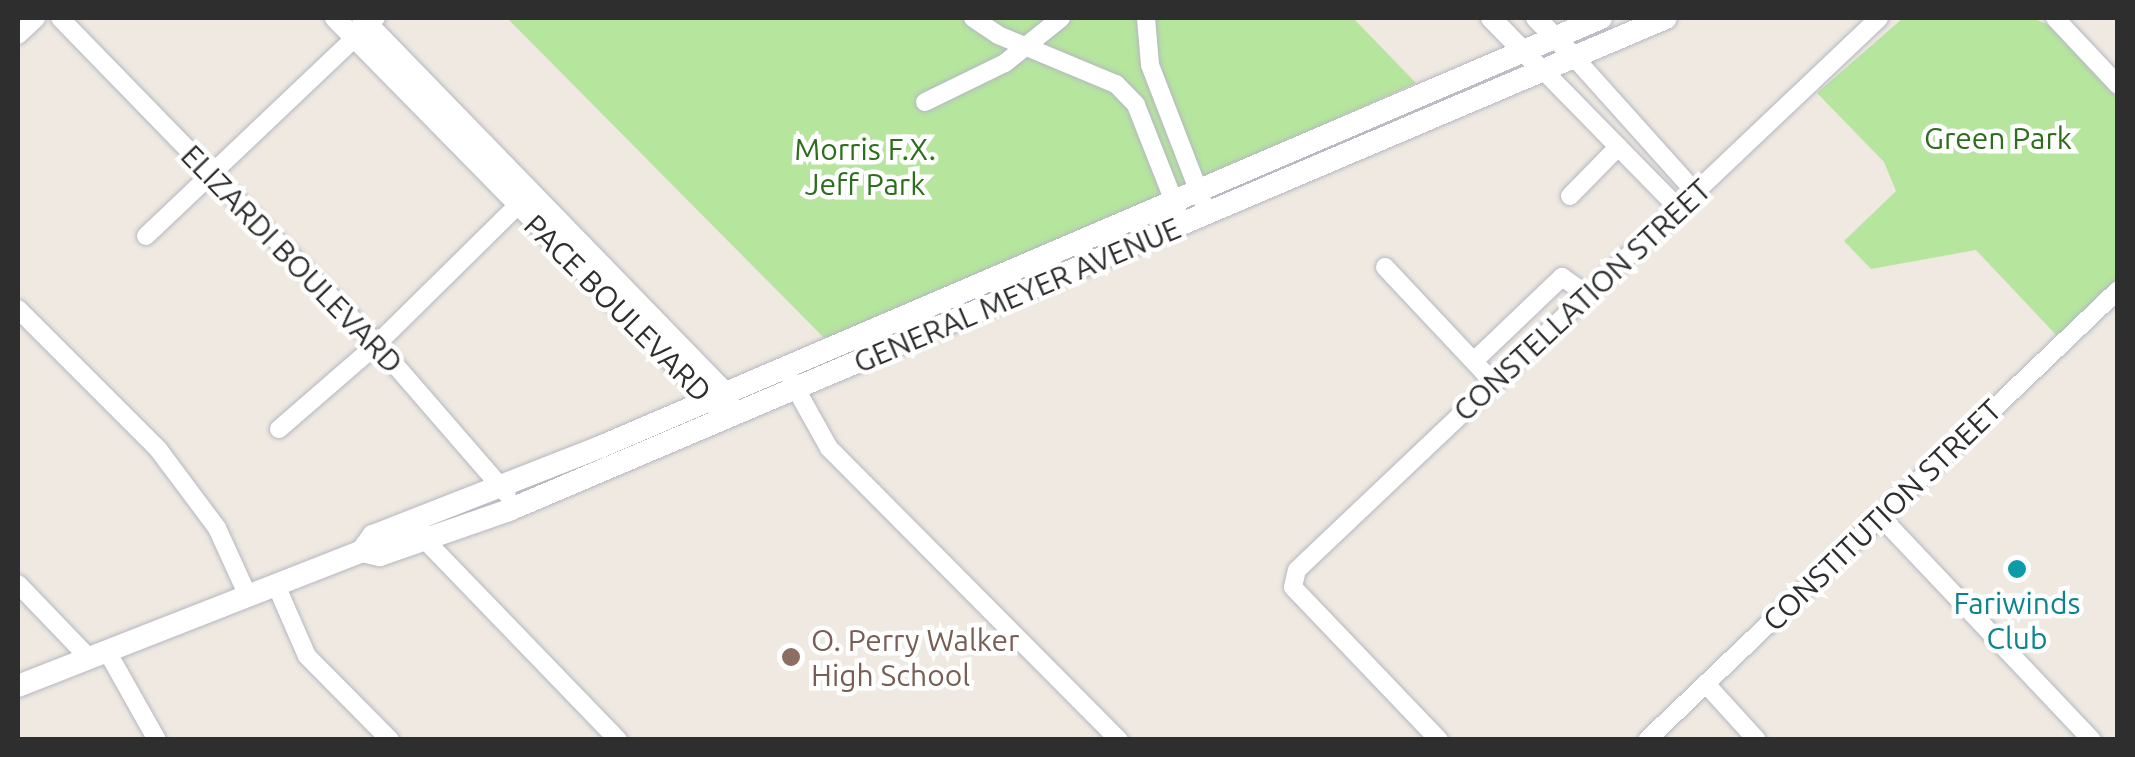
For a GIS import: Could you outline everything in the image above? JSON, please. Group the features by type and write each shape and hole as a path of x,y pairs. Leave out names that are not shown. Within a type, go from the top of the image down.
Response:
{"main road":[{"name":"GENERAL MEYER AVENUE","path":"507,498 715,396 1601,18"},
{"name":"GENERAL MEYER AVENUE","path":"18,686 362,551 380,555 422,530 733,416 1666,18"}],"street":[{"path":"18,35 36,18"},
{"name":"ELIZARDI BOULEVARD","path":"60,18 377,344 507,498"},
{"name":"PACE BOULEVARD","path":"334,18 365,24 524,199 733,416"},
{"path":"972,18 1116,84 1136,105 1182,224"},
{"path":"926,102 974,82 1061,18"},
{"path":"1146,18 1150,65 1207,215"},
{"path":"1491,18 1678,209"},
{"path":"1536,18 1696,192"},
{"name":"CONSTELLATION STREET","path":"1440,740 1293,586 1296,570 1879,18"},
{"path":"2055,18 2118,84"},
{"path":"146,236 365,24"},
{"path":"1570,196 1618,147"},
{"path":"279,429 377,344 524,199"},
{"path":"1385,267 1494,383"},
{"path":"1474,362 1562,278 1588,294"},
{"name":"CONSTITUTION STREET","path":"1647,740 2118,290"},
{"path":"18,309 158,449 226,542 248,596"},
{"path":"786,366 794,390 829,448 1119,740"},
{"path":"1879,515 2092,740"},
{"path":"422,530 618,740"},
{"path":"18,584 99,656 149,736"},
{"path":"276,585 307,656 390,740"},
{"path":"1706,684 1757,740"}],"green space":[{"name":"Morris F.X. Jeff Park","path":"507,18 1353,18 1416,83 832,346"},
{"name":"Green Park","path":"1903,18 2032,18 2047,24 2117,97 2117,280 2058,337 1976,250 1871,269 1844,241 1896,191 1884,162 1817,93"}],"place":[{"name":"Fariwinds Club","path":"2017,569"},
{"name":"O. Perry Walker High School","path":"791,657"}]}
